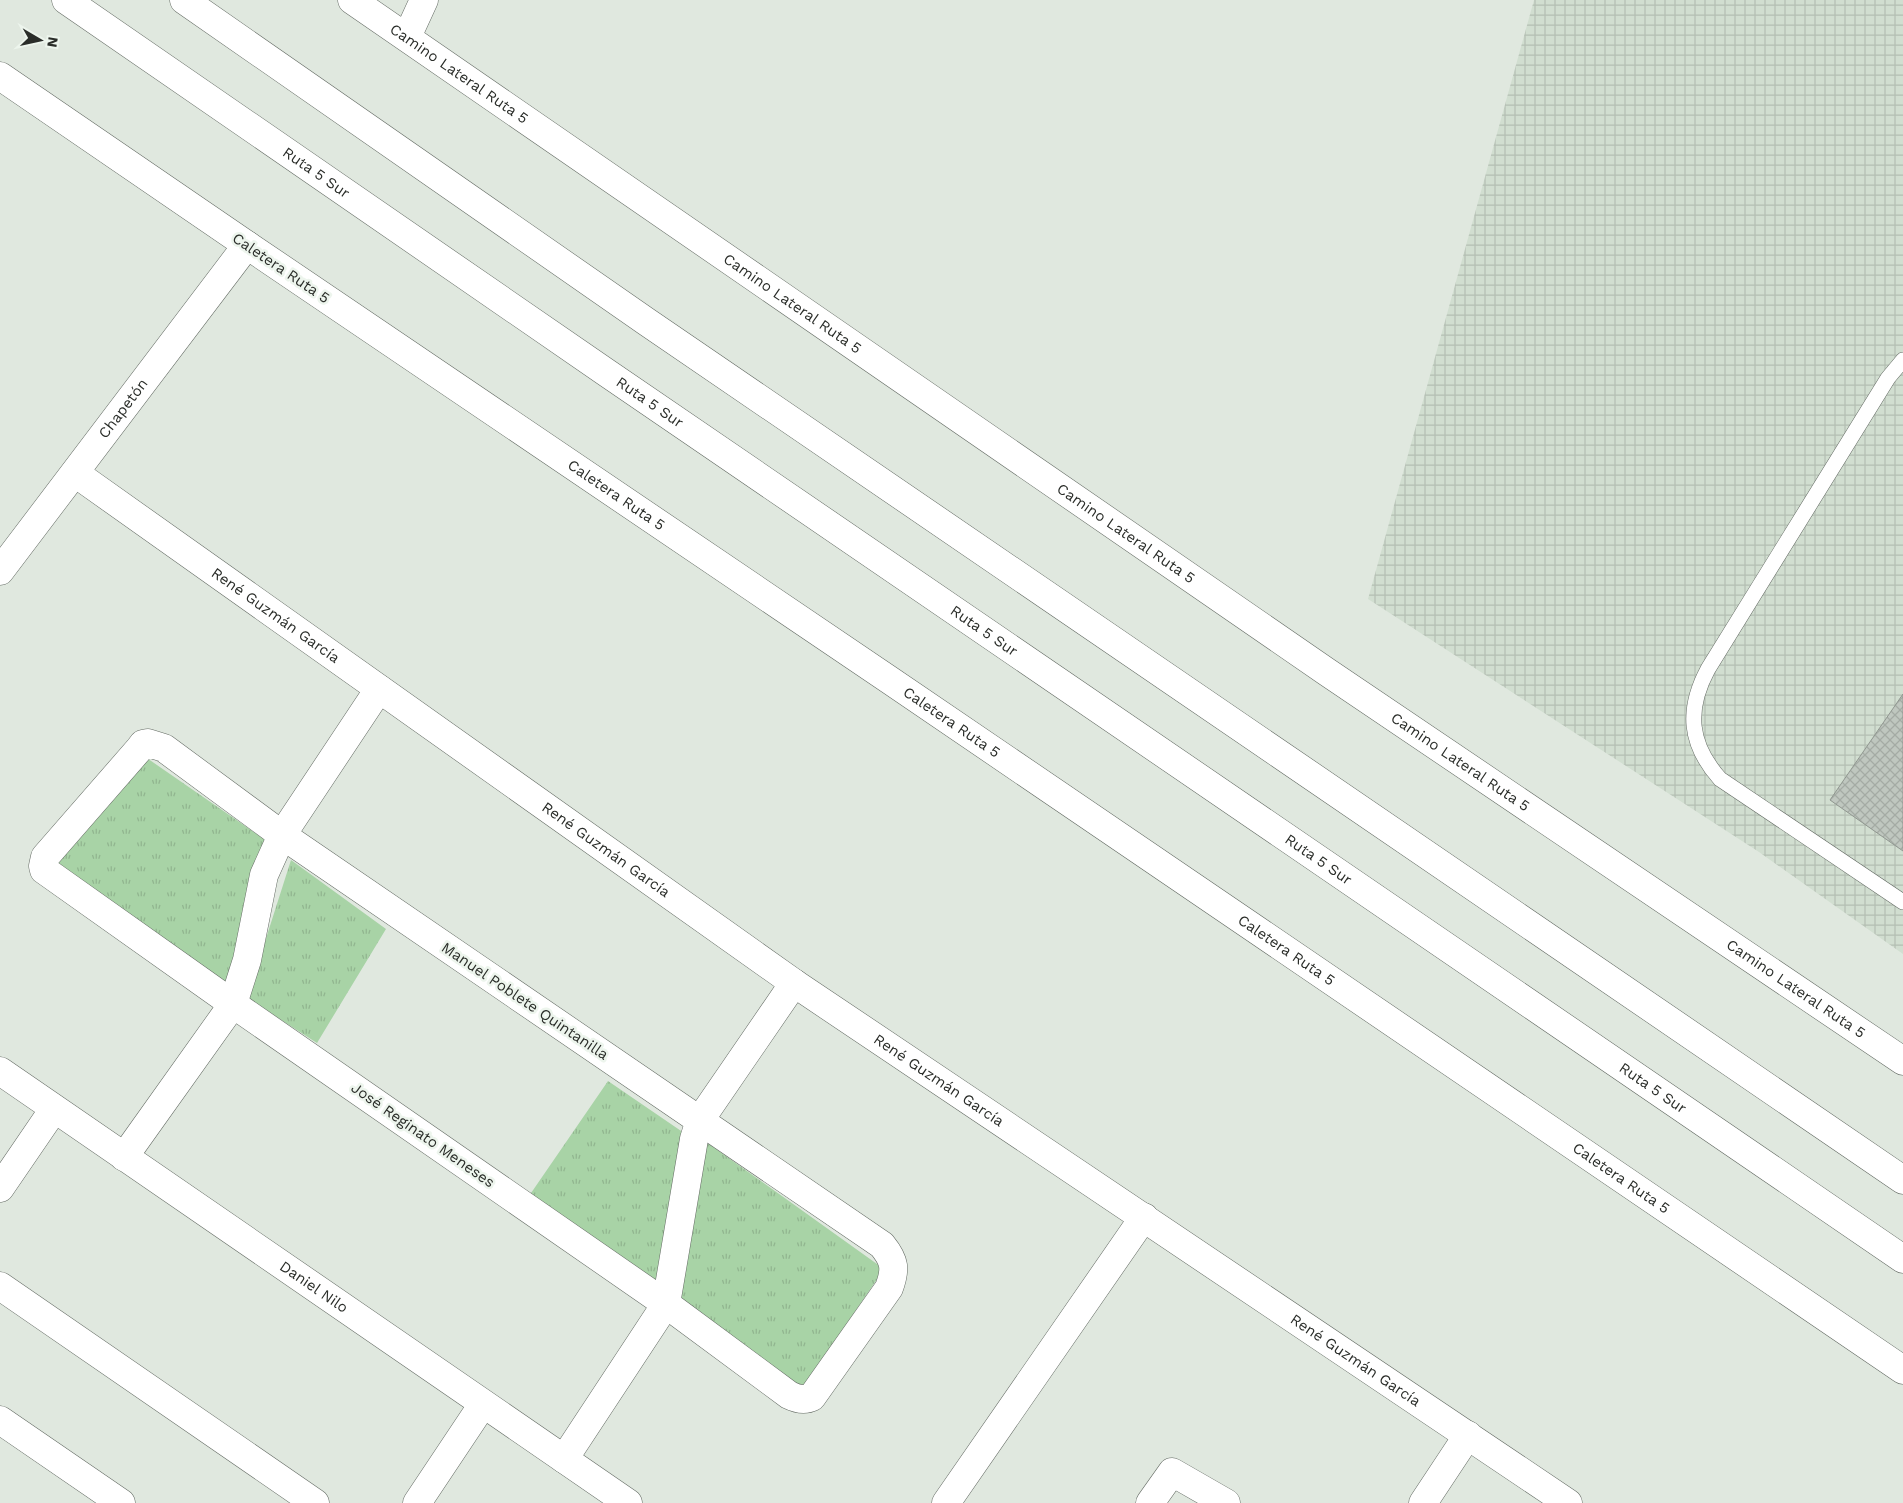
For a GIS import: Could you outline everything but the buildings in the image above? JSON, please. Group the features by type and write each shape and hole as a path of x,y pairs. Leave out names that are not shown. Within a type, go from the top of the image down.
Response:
{"main road":[{"name":"Ruta 5 Sur","path":"66,0 640,396 1903,1259"},
{"path":"184,0 647,322 1903,1180"},
{"name":"Camino Lateral Ruta 5","path":"352,0 1335,678 1903,1061"},
{"path":"407,37 424,0"},
{"name":"Caletera Ruta 5","path":"0,76 1903,1370"},
{"name":"Chapetón","path":"0,571 246,245"},
{"name":"René Guzmán García","path":"75,472 794,983 1568,1503"},
{"path":"124,1157 233,1004 247,960 264,875 282,835 379,689"},
{"name":"Manuel Poblete Quintanilla","path":"42,866 45,857 143,744 148,743 164,748 282,835 882,1245 889,1254 894,1266 889,1288 816,1391 806,1400"},
{"name":"José Reginato Meneses","path":"42,866 49,874 233,1004 666,1304 789,1395 806,1400"},
{"path":"564,1459 666,1304 694,1139 700,1120 794,983"},
{"name":"Daniel Nilo","path":"0,1071 628,1503"},
{"path":"0,1188 54,1109"},
{"path":"946,1503 1144,1217"},
{"path":"0,1286 314,1503"},
{"path":"416,1503 483,1404"},
{"path":"0,1420 121,1503"},
{"path":"1423,1503 1468,1435"},
{"path":"1150,1503 1172,1472 1226,1503"}],"lane":[{"path":"1903,360 1888,378 1708,668 1700,683 1693,715 1694,732 1700,750 1708,766 1720,779 1903,902"}],"shaded area":[{"path":"1534,0 1903,0 1903,954 1759,852 1368,599"}],"green space":[{"path":"128,745 267,841 225,989 46,863"},
{"path":"291,860 386,929 317,1043 247,998"},
{"path":"608,1081 687,1135 656,1287 529,1196"},
{"path":"702,1139 884,1269 801,1391 671,1298"}]}
